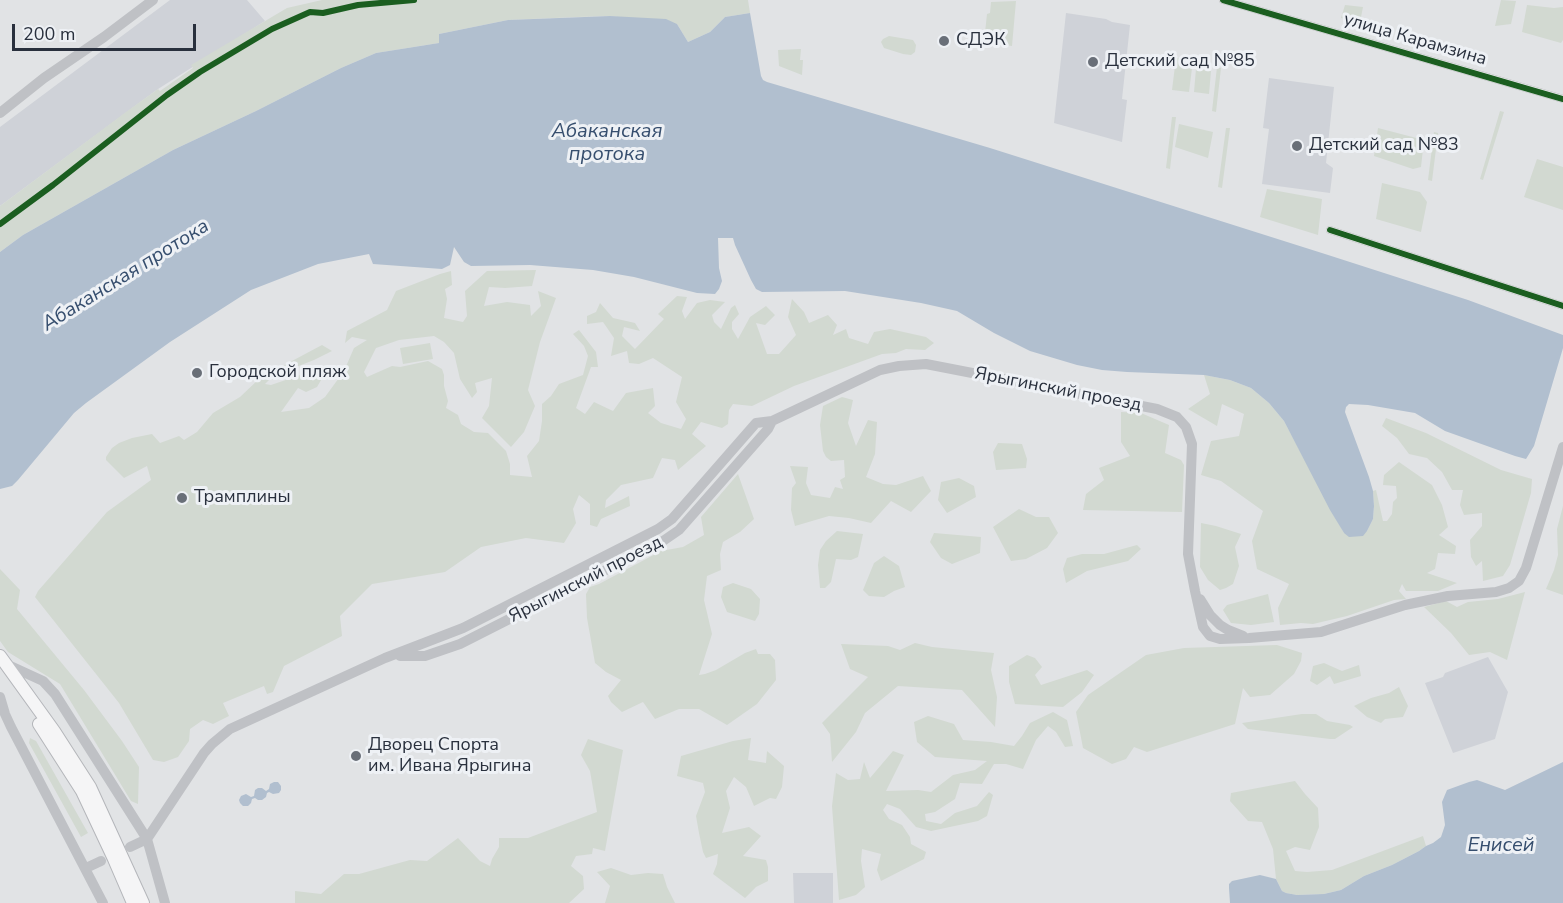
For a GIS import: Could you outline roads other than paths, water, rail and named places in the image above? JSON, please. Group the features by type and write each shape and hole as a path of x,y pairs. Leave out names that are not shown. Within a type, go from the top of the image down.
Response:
{"highway":[{"path":"2,663 82,791 133,903"},
{"path":"2,663 54,732 90,787 143,903"}],"main road":[{"path":"0,113 44,78 153,0"},
{"name":"Ярыгинский проезд","path":"147,839 204,753 230,729 370,664 454,632 658,529 672,519 756,423 772,421 879,370 926,364 1157,409 1177,417 1186,427 1192,444 1188,554 1195,591 1210,615 1220,625 1249,638 1321,632 1405,605 1448,596 1496,592 1509,588 1519,581 1526,568 1563,447"},
{"name":"Ярыгинский проезд","path":"390,656 425,656 460,644 663,541 679,530 768,429 772,421"},
{"path":"454,632 460,644"},
{"path":"2,663 43,681 51,689 147,839 165,903"},
{"path":"0,697 11,727 103,903"},
{"path":"130,848 147,839"},
{"path":"86,868 101,861"}],"street":[{"name":"улица Карамзина","path":"1223,0 1563,99"},
{"path":"1330,230 1563,306"}],"water":[{"name":"Абаканская протока","path":"750,13 761,76 767,82 990,148 1325,254 1468,300 1563,335 1563,348 1534,446 1526,459 1445,431 1415,413 1349,404 1345,412 1369,477 1374,506 1373,519 1363,536 1349,537 1330,510 1284,421 1269,403 1251,388 1230,380 1204,375 1127,372 1077,365 1030,351 957,311 921,303 845,291 762,292 756,289 751,280 733,238 718,238 722,281 715,294 697,293 634,277 593,270 530,265 471,266 464,262 454,247 450,265 442,269 373,264 369,254 318,264 251,290 170,342 74,413 18,480 12,486 0,489 0,252 23,235 173,150 376,53 439,43 439,34 508,20 610,16 666,19 677,24 688,42 710,32 725,17"},
{"name":"Енисей","path":"1563,762 1563,903 1230,903 1229,884 1232,881 1260,875 1276,879 1282,891 1286,893 1324,894 1341,890 1364,876 1419,851 1441,837 1445,825 1442,802 1447,790 1477,780 1505,790"},
{"path":"274,782 278,782 281,786 279,793 269,792 262,800 252,799 248,806 240,803 241,796 246,794 254,796 258,788 266,791"}],"place":[{"name":"СДЭК","path":"944,41"},
{"name":"Детский сад №85","path":"1093,62"},
{"name":"Детский сад №83","path":"1297,146"},
{"name":"Городской пляж","path":"197,373"},
{"name":"Трамплины","path":"182,498"},
{"name":"Дворец Спорта им. Ивана Ярыгина","path":"356,756"}]}
